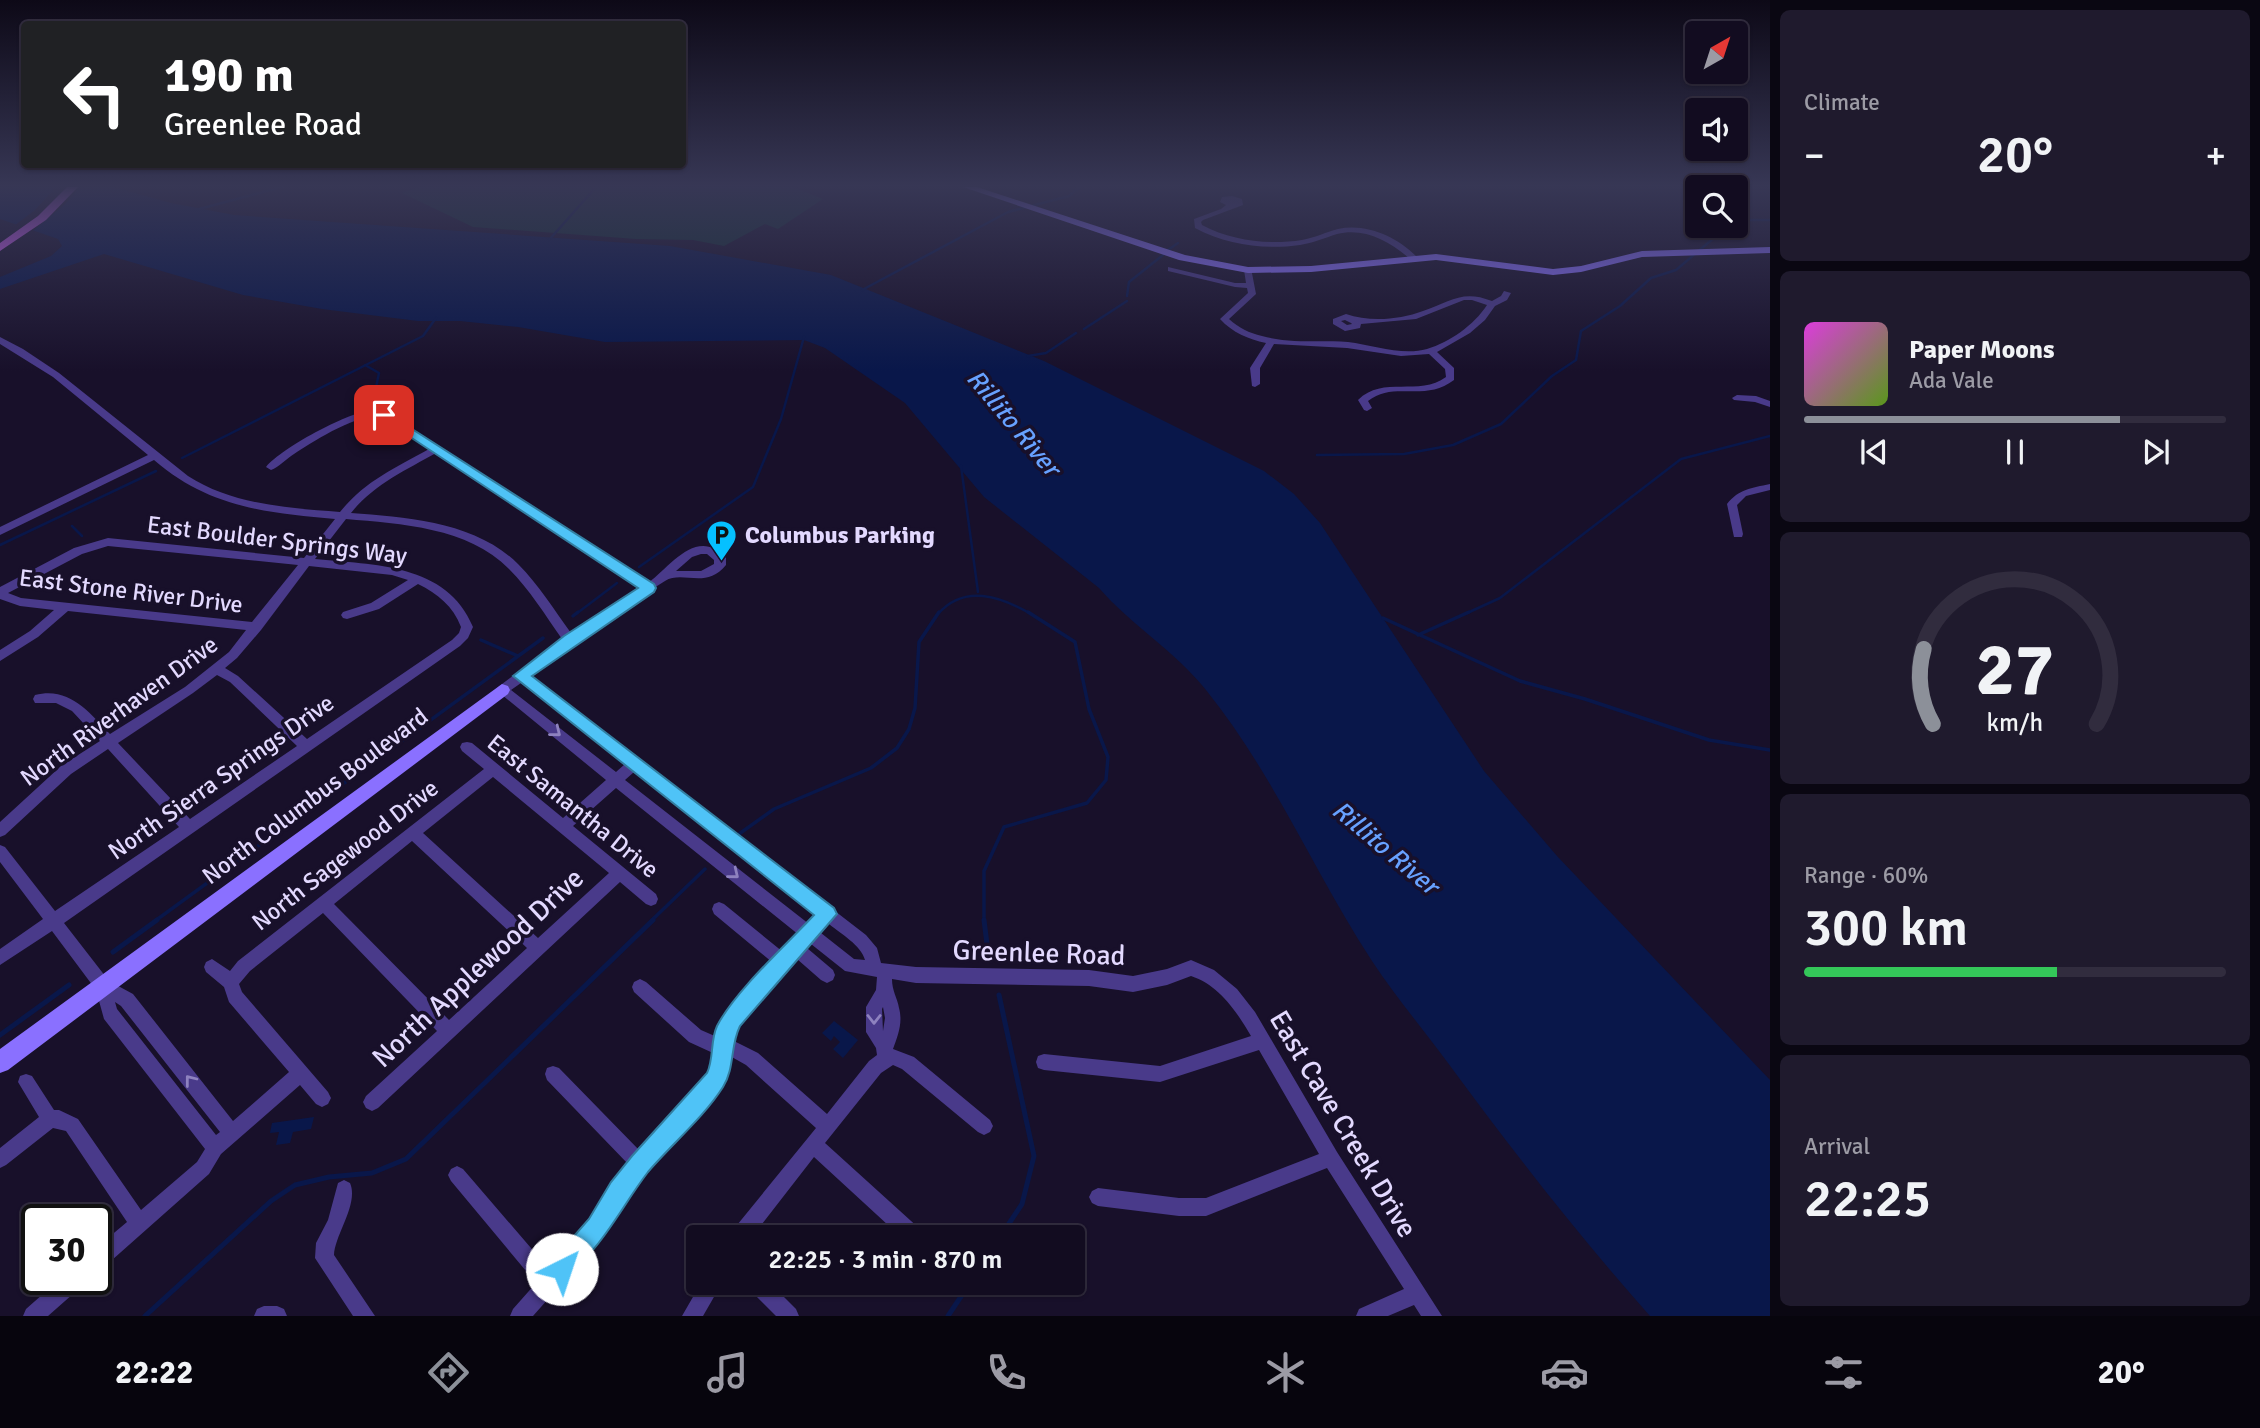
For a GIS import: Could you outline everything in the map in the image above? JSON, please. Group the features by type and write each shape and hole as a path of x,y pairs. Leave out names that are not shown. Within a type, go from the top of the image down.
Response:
{"street":[{"path":"1154,248 1183,258 1248,270 1311,269 1413,257 1455,258 1553,272 1581,270 1642,254 1770,250"},
{"path":"1402,248 1413,257"},
{"path":"1171,269 1235,285 1251,286"},
{"path":"1248,270 1252,294 1247,302 1224,319 1241,332 1272,341 1317,346 1345,345 1408,352 1431,351 1453,340 1507,293"},
{"path":"1357,322 1393,321 1424,314 1453,300 1470,296 1492,304"},
{"path":"0,340 53,373 186,480 226,499 272,510 423,525 461,535 485,545 519,573 569,640"},
{"path":"1255,384 1255,368 1272,341"},
{"path":"1367,408 1363,400 1377,390 1427,391 1443,387 1451,378 1448,368 1431,351"},
{"path":"1737,398 1756,399 1770,404"},
{"path":"271,467 292,451 357,417 374,413 388,417 649,588"},
{"name":"North Riverhaven Drive","path":"0,831 53,780 217,669 257,627 341,517 372,485 436,449"},
{"path":"0,531 155,456"},
{"path":"1738,534 1732,504 1742,494 1770,487"},
{"path":"0,593 98,543"},
{"name":"East Boulder Springs Way","path":"98,543 383,569 418,579 448,598 464,619 466,631"},
{"name":"North Columbus Boulevard","path":"0,1062 569,640 664,577"},
{"path":"347,615 375,606 418,579"},
{"name":"East Stone River Drive","path":"0,593 20,602 257,627"},
{"path":"0,656 34,634 65,607"},
{"name":"North Sierra Springs Drive","path":"0,958 456,643 466,631"},
{"path":"217,669 234,679 306,746"},
{"path":"521,676 867,946 879,970 884,992 874,1007 874,1032 885,1052 908,1063 984,1126"},
{"name":"Greenlee Road","path":"502,690 851,966 916,975 1089,978 1133,984 1167,977 1183,969 1199,970"},
{"path":"39,699 57,698 72,703 189,828"},
{"name":"East Samantha Drive","path":"467,747 651,899"},
{"path":"562,826 634,764"},
{"name":"North Sagewood Drive","path":"231,982 244,966 493,769"},
{"path":"413,833 538,948"},
{"path":"0,851 103,986 110,1013 215,1148"},
{"name":"North Applewood Drive","path":"372,1102 619,873"},
{"path":"323,903 448,1031"},
{"path":"719,909 784,962"},
{"path":"520,1316 597,1227 640,1164 714,1081 721,1069 723,1036 733,1019 828,914"},
{"path":"797,949 827,975"},
{"path":"212,967 231,982 235,996 323,1098"},
{"name":"East Cave Creek Drive","path":"1199,970 1233,996 1249,1018 1331,1158 1432,1316"},
{"path":"103,986 127,1000 232,1134"},
{"path":"640,987 703,1042 743,1052 828,1127"},
{"path":"1044,1062 1160,1074 1261,1041"},
{"path":"750,1225 885,1052"},
{"path":"112,1247 203,1168 215,1148 301,1073"},
{"path":"553,1074 640,1164"},
{"path":"26,1082 50,1119"},
{"path":"0,1159 50,1119 59,1119 72,1125 139,1223"},
{"path":"814,1145 901,1225"},
{"path":"1098,1197 1178,1207 1206,1207 1331,1158"},
{"path":"457,1175 549,1283"},
{"path":"344,1189 336,1223 325,1242 324,1258 365,1316"},
{"path":"1366,1316 1416,1294"},
{"path":"33,1316 57,1295"},
{"path":"692,1316 705,1295"},
{"path":"769,1295 789,1316"},
{"path":"264,1316 277,1316"}],"water":[{"name":"Rillito River","path":"59,248 683,248 831,275 1044,361 1264,471 1294,494 1320,523 1484,771 1557,856 1770,1080 1770,1316 1650,1316 1546,1192 1381,974 1351,927 1273,789 1206,690 1181,663 1099,588 984,497 905,403 825,348 804,340 605,342 518,327 460,321 418,321 322,309 243,295 104,254 0,289 0,277 51,256"},
{"path":"834,1021 858,1040 843,1058 833,1049 840,1042 834,1036 831,1041 822,1033"},
{"path":"314,1117 311,1129 293,1132 290,1143 276,1145 279,1132 270,1133 272,1123"}],"waterway":[{"path":"862,290 940,248"},
{"path":"1317,455 1404,454 1453,445 1501,424 1552,376 1576,360 1581,331 1620,306 1651,278 1676,270 1702,248"},
{"path":"1127,296 1129,282 1163,255"},
{"path":"1084,329 1127,301"},
{"path":"365,365 423,336 436,318"},
{"path":"1028,356 1046,353 1076,333"},
{"path":"639,567 753,487 781,419 804,337"},
{"path":"182,458 365,365"},
{"path":"365,365 379,373 373,402"},
{"path":"1465,614 1500,598 1681,459 1770,436"},
{"path":"961,466 978,592"},
{"path":"0,545 156,471"},
{"path":"72,526 82,536"},
{"path":"576,614 617,583"},
{"path":"938,614 948,605 971,596 995,598 1031,614"},
{"path":"573,616 578,612"},
{"path":"739,834 774,809 871,768 897,748 909,729 915,708 919,642 939,612"},
{"path":"984,920 984,871 1004,827 1087,803 1106,780 1108,757 1089,709 1075,642 1028,612"},
{"path":"1419,635 1469,612"},
{"path":"1383,618 1419,635"},
{"path":"1419,635 1520,681 1585,699 1709,740 1770,750"},
{"path":"155,921 543,638"},
{"path":"481,640 518,656"},
{"path":"651,921 705,869"},
{"path":"113,952 157,920"},
{"path":"145,1316 271,1201 295,1185 329,1177 372,1173 406,1159 653,920"},
{"path":"984,920 989,960"},
{"path":"0,1035 69,985"},
{"path":"999,995 1034,1156 1022,1204 1008,1225"},
{"path":"948,1316 962,1295"}],"place":[{"name":"Columbus Parking","path":"722,562"}],"route":[{"path":"384,415 649,588 569,640 521,676 828,914 727,1027 723,1036 721,1069 714,1081 640,1164 597,1227 562,1269"}]}
